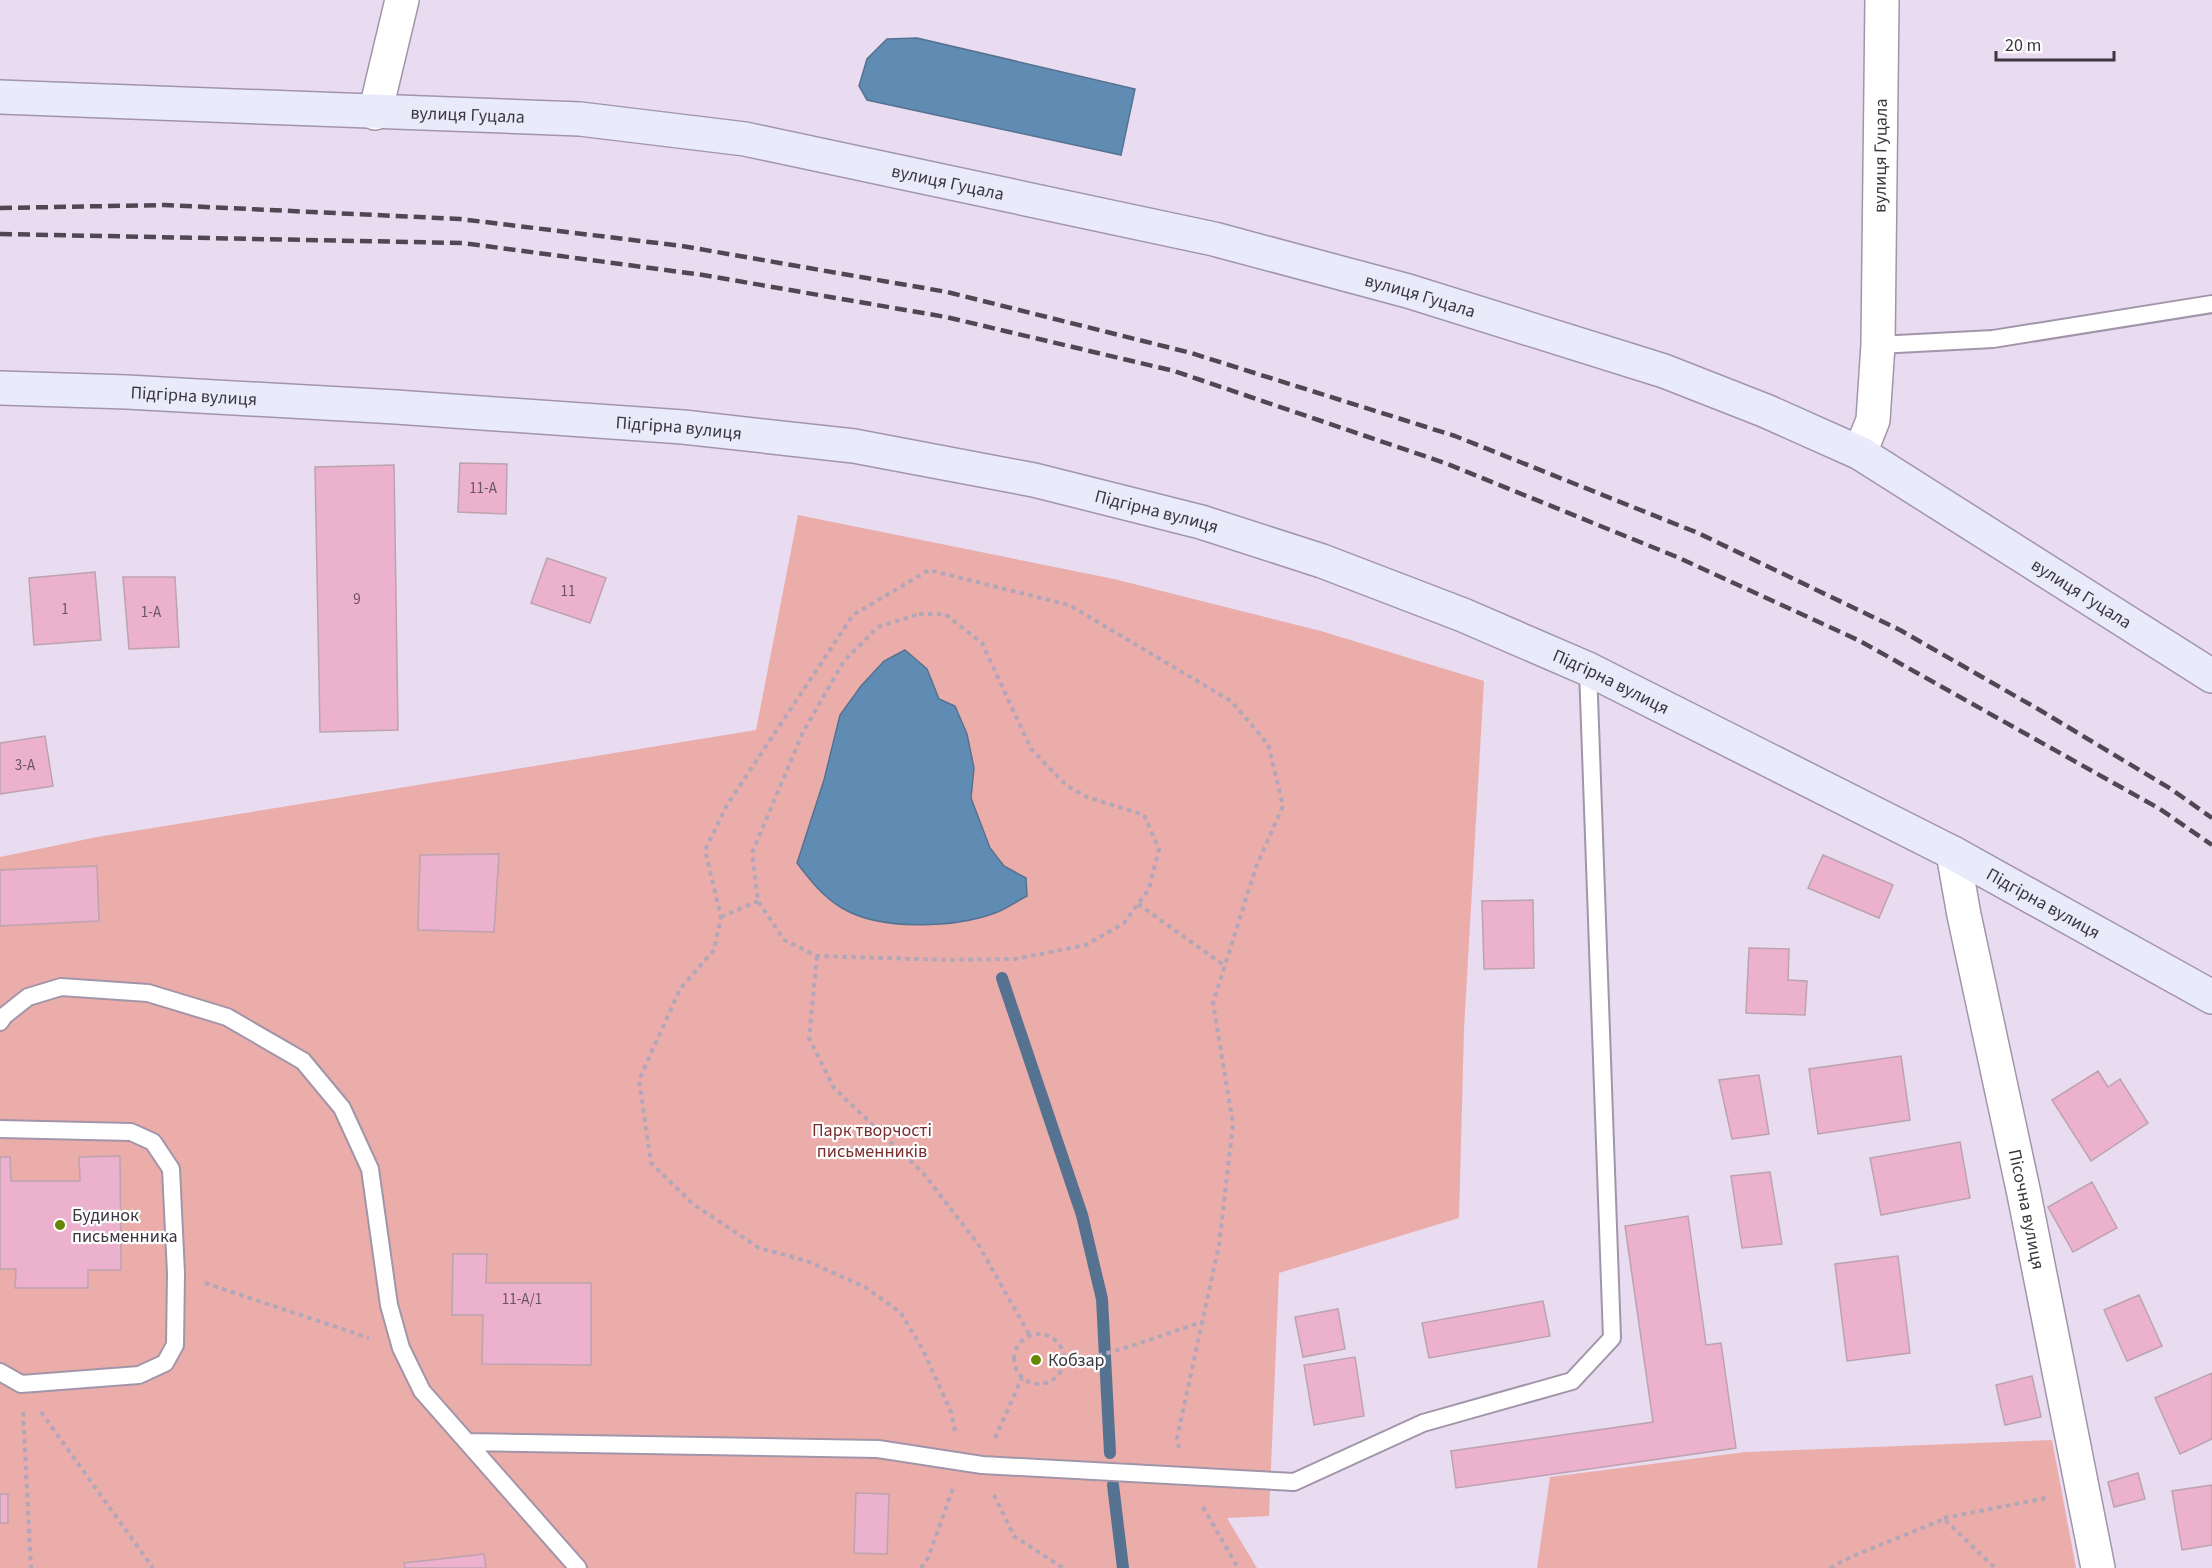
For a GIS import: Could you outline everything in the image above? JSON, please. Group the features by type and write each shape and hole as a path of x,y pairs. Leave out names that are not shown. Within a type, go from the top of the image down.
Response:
{"street":[{"path":"375,113 402,0"},
{"name":"вулиця Гуцала","path":"1860,453 1874,420 1878,345 1882,0"},
{"name":"вулиця Гуцала","path":"0,97 580,119 745,139 1214,239 1408,291 1664,371 1766,411 1860,453 2212,676"},
{"name":"Підгірна вулиця","path":"0,388 127,392 396,407 684,428 854,446 1034,480 1201,522 1322,561 1463,615 1588,669 1953,853 2212,997"},
{"name":"Пісочна вулиця","path":"1953,853 1964,915 2024,1194 2098,1568"}],"lane":[{"path":"1878,345 1993,339 2212,304"},
{"path":"468,1442 878,1449 982,1465 1294,1482 1423,1423 1572,1381 1612,1338 1588,669"},
{"path":"0,1022 27,997 61,987 148,993 227,1017 303,1061 342,1108 370,1169 389,1305 401,1348 422,1391 578,1568"},
{"path":"0,1129 131,1132 153,1142 171,1168 176,1273 175,1345 165,1364 139,1375 21,1384 0,1372"}],"path":[{"path":"921,1568 928,1558 948,1506 960,1461 951,1412 923,1350 901,1313 865,1287 807,1261 759,1248 693,1204 651,1163 639,1080 680,989 714,950 721,917 705,850 727,805 853,615 929,570 1069,605 1231,701 1268,744 1283,806 1256,867 1213,1003 1233,1124 1219,1245 1177,1438 1186,1476 1238,1568"},
{"path":"919,614 945,614 982,643 1031,749 1066,785 1087,797 1144,815 1159,849 1149,889 1124,923 1086,945 1016,959 817,957 783,940 758,901 752,853 803,732 844,661 878,627 919,614"},
{"path":"721,917 758,901"},
{"path":"1138,904 1225,966"},
{"path":"817,957 809,1038 834,1088 930,1181 978,1244 1030,1336"},
{"path":"176,1273 401,1348"},
{"path":"1063,1365 1122,1349 1202,1322"},
{"path":"1040,1334 1051,1337 1059,1344 1064,1354 1060,1374 1052,1381 1042,1384 1031,1383 1022,1378 1015,1368 1014,1355 1019,1343 1030,1336 1040,1334"},
{"path":"21,1384 31,1568"},
{"path":"21,1384 153,1568"},
{"path":"1830,1568 1853,1556 1944,1519 2083,1490"},
{"path":"1944,1519 1995,1568"}],"green space":[{"name":"Парк творчості письменників","path":"798,515 1114,579 1321,631 1484,681 1464,1029 1459,1218 1279,1273 1269,1516 1227,1518 1257,1568 0,1568 0,857 97,837 756,730"},
{"path":"2052,1440 2076,1568 1537,1568 1550,1477 1746,1452"}],"water":[{"path":"917,38 1135,89 1121,155 867,100 859,86 867,59 887,39"},
{"path":"905,650 927,669 939,699 955,706 967,734 974,768 971,798 990,848 1004,866 1026,878 1027,896 995,913 959,922 939,924 896,924 876,921 835,904 817,888 797,863 824,780 840,715 861,686 884,661"}],"building":[{"path":"460,463 507,464 506,514 458,512"},
{"path":"394,465 398,730 320,732 315,467"},
{"path":"547,558 606,578 590,623 531,603"},
{"path":"95,572 101,640 34,645 29,578"},
{"path":"123,577 175,577 179,647 129,649"},
{"path":"45,736 53,786 0,794 0,743"},
{"path":"499,854 494,932 418,930 420,855"},
{"path":"1823,855 1893,885 1879,918 1808,888"},
{"path":"97,866 99,921 0,926 0,870"},
{"path":"1533,900 1534,968 1484,969 1482,901"},
{"path":"1749,948 1789,949 1788,980 1807,981 1805,1015 1746,1013"},
{"path":"1901,1056 1910,1120 1818,1134 1809,1069"},
{"path":"2098,1071 2108,1087 2120,1079 2148,1123 2091,1161 2052,1100"},
{"path":"1759,1075 1769,1134 1732,1139 1719,1080"},
{"path":"1960,1142 1970,1198 1881,1215 1870,1158"},
{"name":"Будинок письменника","path":"120,1156 121,1270 88,1270 88,1288 15,1288 16,1269 0,1269 0,1157 10,1157 11,1181 80,1181 79,1157"},
{"path":"1770,1172 1782,1244 1742,1248 1731,1176"},
{"path":"2092,1182 2117,1228 2073,1252 2048,1207"},
{"path":"1688,1216 1706,1345 1721,1343 1736,1448 1456,1488 1451,1451 1653,1422 1625,1226"},
{"path":"453,1254 487,1254 486,1283 591,1283 591,1365 482,1364 483,1315 452,1315"},
{"path":"1898,1256 1910,1353 1847,1361 1835,1264"},
{"path":"2139,1295 2162,1346 2127,1361 2104,1310"},
{"path":"1543,1301 1550,1336 1429,1358 1422,1323"},
{"path":"1338,1309 1345,1349 1303,1357 1295,1317"},
{"path":"1355,1357 1364,1416 1314,1425 1304,1365"},
{"path":"2212,1373 2212,1439 2180,1454 2155,1398"},
{"path":"2032,1376 2041,1417 2005,1425 1996,1385"},
{"path":"2138,1473 2145,1499 2114,1507 2108,1482"},
{"path":"2212,1485 2212,1545 2182,1550 2172,1491"},
{"path":"856,1493 889,1494 887,1554 854,1553"},
{"path":"0,1494 8,1494 8,1523 0,1523"},
{"path":"484,1554 486,1568 405,1568 404,1563"}],"waterway":[{"path":"1002,978 1082,1215 1102,1299 1110,1453"},
{"path":"1113,1485 1123,1568"}],"railway":[{"path":"0,208 165,205 460,219 682,246 947,292 1191,353 1455,436 1698,533 1900,630 2171,789 2212,818"},
{"path":"0,234 463,243 703,275 946,317 1174,371 1445,463 1677,557 1860,641 2160,809 2212,845"}],"place":[{"name":"Будинок письменника","path":"60,1225"},
{"name":"Кобзар","path":"1036,1360"}]}
